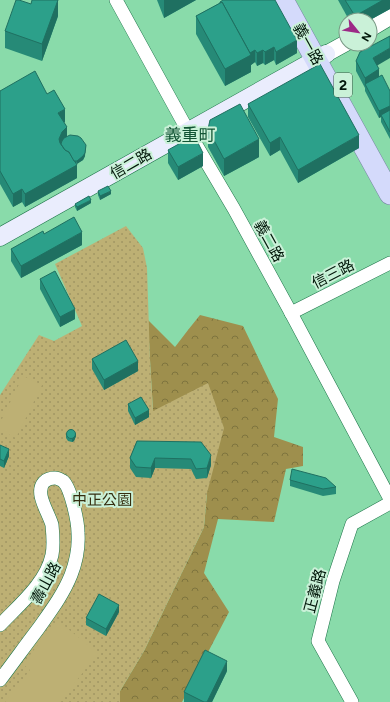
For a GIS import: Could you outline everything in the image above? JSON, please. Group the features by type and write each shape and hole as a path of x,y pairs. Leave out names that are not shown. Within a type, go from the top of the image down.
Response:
{"main road":[{"name":"義一路","path":"283,0 321,57 390,170"},
{"name":"義一路","path":"296,0 321,57 390,194"},
{"name":"信二路","path":"0,237 321,57"}],"street":[{"name":"義二路","path":"116,0 291,313 390,500"},
{"path":"378,24 390,17"},
{"name":"信二路","path":"321,57 338,47"},
{"name":"信三路","path":"291,313 390,263"},
{"name":"壽山路","path":"0,624 38,586 48,568 52,556 53,535 49,516 40,490 43,484 50,479 56,478 64,482 68,488 76,515 78,525 78,543 74,564 66,586 55,604 0,680"},
{"name":"正義路","path":"352,702 318,641 333,581 352,524 390,503"}],"green space":[{"name":"中正公園","path":"126,226 143,248 147,268 153,411 208,383 224,428 207,493 204,527 144,651 120,691 120,702 0,702 0,395 39,335 54,341 82,326 55,264"},
{"path":"200,315 243,326 278,399 274,437 303,447 303,466 286,469 274,522 218,519 204,573 229,612 182,702 120,702 120,691 144,651 204,527 207,493 153,411 148,320 175,347"},
{"path":"23,376 42,385 16,438 0,430 0,423"},
{"path":"57,620 98,653 60,702 5,702 30,670 23,664"}],"building":[{"path":"16,0 31,4 32,0 58,0 42,44 5,31"},
{"path":"223,0 275,0 297,40 276,52 274,47 265,52 263,50 257,53 255,50 250,53 222,2 220,3"},
{"path":"345,0 383,0 362,12 352,12"},
{"path":"222,2 251,55 225,69 196,16"},
{"path":"390,36 390,48 373,58 379,69 365,78 356,61 360,52 378,52 378,42"},
{"path":"320,64 359,135 298,170 280,137 270,143 248,104"},
{"path":"35,71 47,94 54,90 65,109 58,113 67,127 62,132 59,139 60,143 65,150 69,152 77,165 25,194 22,189 13,194 0,171 0,91"},
{"path":"382,75 390,91 390,106 379,111 365,84"},
{"path":"240,104 259,139 224,159 208,129 210,120"},
{"path":"390,110 390,132 381,115"},
{"path":"70,135 78,136 86,145 85,153 77,161 74,161 69,152 65,150 61,144 64,138"},
{"path":"186,140 197,141 203,153 178,167 168,150"},
{"path":"108,186 111,191 100,196 98,191"},
{"path":"89,196 91,200 77,207 75,204"},
{"path":"74,217 82,232 21,266 11,249 43,231 44,234"},
{"path":"55,271 75,309 60,317 40,279"},
{"path":"126,340 138,361 104,380 92,359"},
{"path":"141,397 149,410 135,418 128,404"},
{"path":"71,429 76,434 71,439 66,434"},
{"path":"137,441 201,442 211,455 207,468 196,469 191,459 155,458 151,468 136,467 130,458"},
{"path":"0,445 9,449 4,461 0,459"},
{"path":"292,469 326,478 336,487 323,489 290,480"},
{"path":"99,594 119,605 106,629 86,618"},
{"path":"205,650 227,661 207,702 184,692"}],"district":[{"name":"義重町","path":"190,135"}]}
